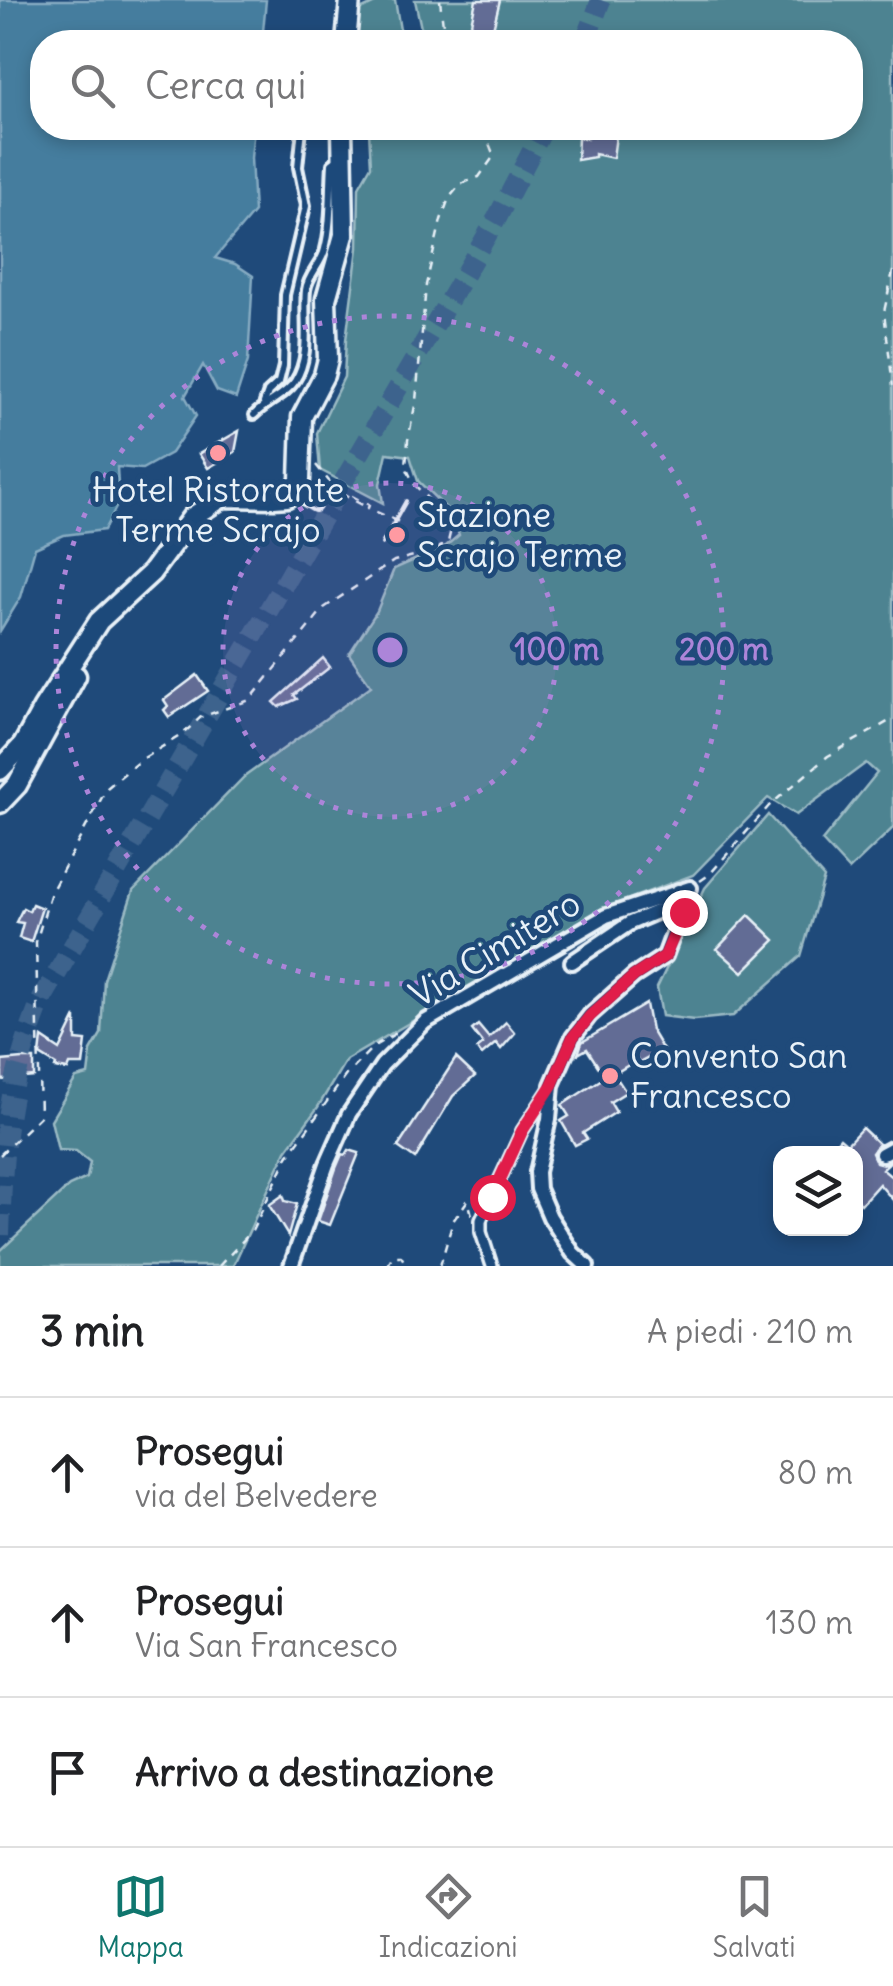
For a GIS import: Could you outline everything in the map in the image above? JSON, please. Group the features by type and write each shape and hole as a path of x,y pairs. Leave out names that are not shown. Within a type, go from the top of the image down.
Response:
{"main road":[{"path":"347,30 350,0"},
{"path":"0,770 23,746 99,621 151,573 192,518 222,497 274,498 292,493 300,480 302,418 328,359 326,299 344,234 342,140"},
{"path":"3,796 17,784 80,667 130,591"}],"street":[{"path":"572,962 611,934 675,904 684,889"},
{"path":"492,1266 481,1225 522,1131 552,1085 573,1037 590,1016 634,976 665,956 684,889"},
{"name":"Via Cimitero","path":"291,1266 349,1114 382,1065 426,1022 606,916 684,889"},
{"path":"552,1085 537,1172 538,1189 573,1253 588,1266"}],"lane":[{"path":"264,404 268,392 279,382 283,366 285,295 306,206 298,167 301,140"},
{"path":"254,416 264,404 292,386 300,371 306,289 325,252 332,164 341,157"},
{"path":"292,493 315,506"},
{"path":"3,796 23,746"}],"path":[{"path":"440,0 444,30"},
{"path":"0,1155 40,1116 36,942 51,892 107,788 201,717 250,700 324,608 394,561 434,550 448,542 452,534 452,524 414,484 406,467 408,440 416,401 426,286 441,220 449,198 461,184 479,177 494,156 488,140"},
{"path":"893,271 884,312 893,386"},
{"path":"310,464 318,465 333,486 369,505 368,508"},
{"path":"327,486 401,523"},
{"path":"684,889 710,874 770,806 828,756 893,719"},
{"path":"440,1266 453,1221 468,1200 471,1215 481,1225"},
{"path":"388,1266 392,1256 400,1256 407,1266"}],"green space":[{"path":"381,0 395,0 400,30 353,30 352,14"},
{"path":"415,0 893,0 893,828 849,870 822,841 877,773 866,763 796,815 768,798 693,875 605,908 346,1060 286,1151 233,1266 0,1266 0,1251 69,1186 87,1178 90,1162 76,1151 58,1150 51,1120 76,1078 88,1075 91,1051 101,1034 104,980 133,891 244,777 371,686 349,654 377,611 394,569 446,546 459,535 452,514 418,481 410,456 387,453 380,484 383,503 320,470 317,433 344,377 358,248 359,187 371,166 370,140 863,140 863,30 421,30"},
{"path":"768,815 824,878 801,956 733,1016 694,1020 662,1016 657,988 705,888"}],"water":[{"path":"0,0 266,0 263,30 30,30 30,140 253,140 254,212 215,258 235,264 253,276 248,361 236,398 217,391 203,365 185,396 196,416 171,453 142,469 117,467 119,502 104,530 64,535 35,548 21,597 0,631"}],"building":[{"path":"476,0 500,0 493,30 470,30"},
{"path":"578,140 615,140 613,158 595,154 577,160"},
{"path":"239,431 235,452 208,468 199,454"},
{"path":"323,658 330,667 294,695 297,699 279,707 274,702"},
{"path":"197,675 208,691 169,717 164,700"},
{"path":"32,904 42,908 31,942 19,938 23,923 16,922 23,908 29,911"},
{"path":"749,915 775,940 743,972 717,949"},
{"name":"Convento San Francesco","path":"646,1004 651,1030 663,1050 614,1074 626,1092 610,1102 616,1112 583,1133 587,1139 575,1145 561,1121 569,1116 562,1105 605,1077 587,1049 578,1054 582,1042"},
{"path":"76,1017 76,1040 86,1041 83,1065 70,1065 68,1070 55,1068 40,1055 42,1038 60,1050"},
{"path":"506,1022 515,1033 501,1049 496,1043 482,1055 477,1049 483,1044 472,1030 478,1025 489,1038"},
{"path":"456,1058 475,1076 453,1096 415,1159 398,1147"},
{"path":"34,1059 34,1077 2,1080 2,1061"},
{"path":"862,1128 879,1144 872,1153 876,1162 883,1164 893,1159 882,1169 893,1178 893,1200 879,1184 863,1202 863,1146 834,1145 840,1138 847,1144"},
{"path":"349,1150 359,1153 330,1225 318,1221 342,1154"},
{"path":"283,1195 285,1201 297,1204 288,1236 269,1205"}],"tunnel":[{"path":"590,30 601,0"},
{"path":"0,1235 9,1115 21,1060 42,999 497,218 538,140"}],"railway":[{"path":"382,544 406,501"}],"place":[{"name":"Hotel Ristorante Terme Scrajo","path":"218,453"},
{"name":"Stazione Scrajo Terme","path":"397,535"},
{"name":"Convento San Francesco","path":"610,1076"}],"route":[{"path":"492,1197 522,1131 552,1085 573,1037 634,976 665,956 684,912"}]}
